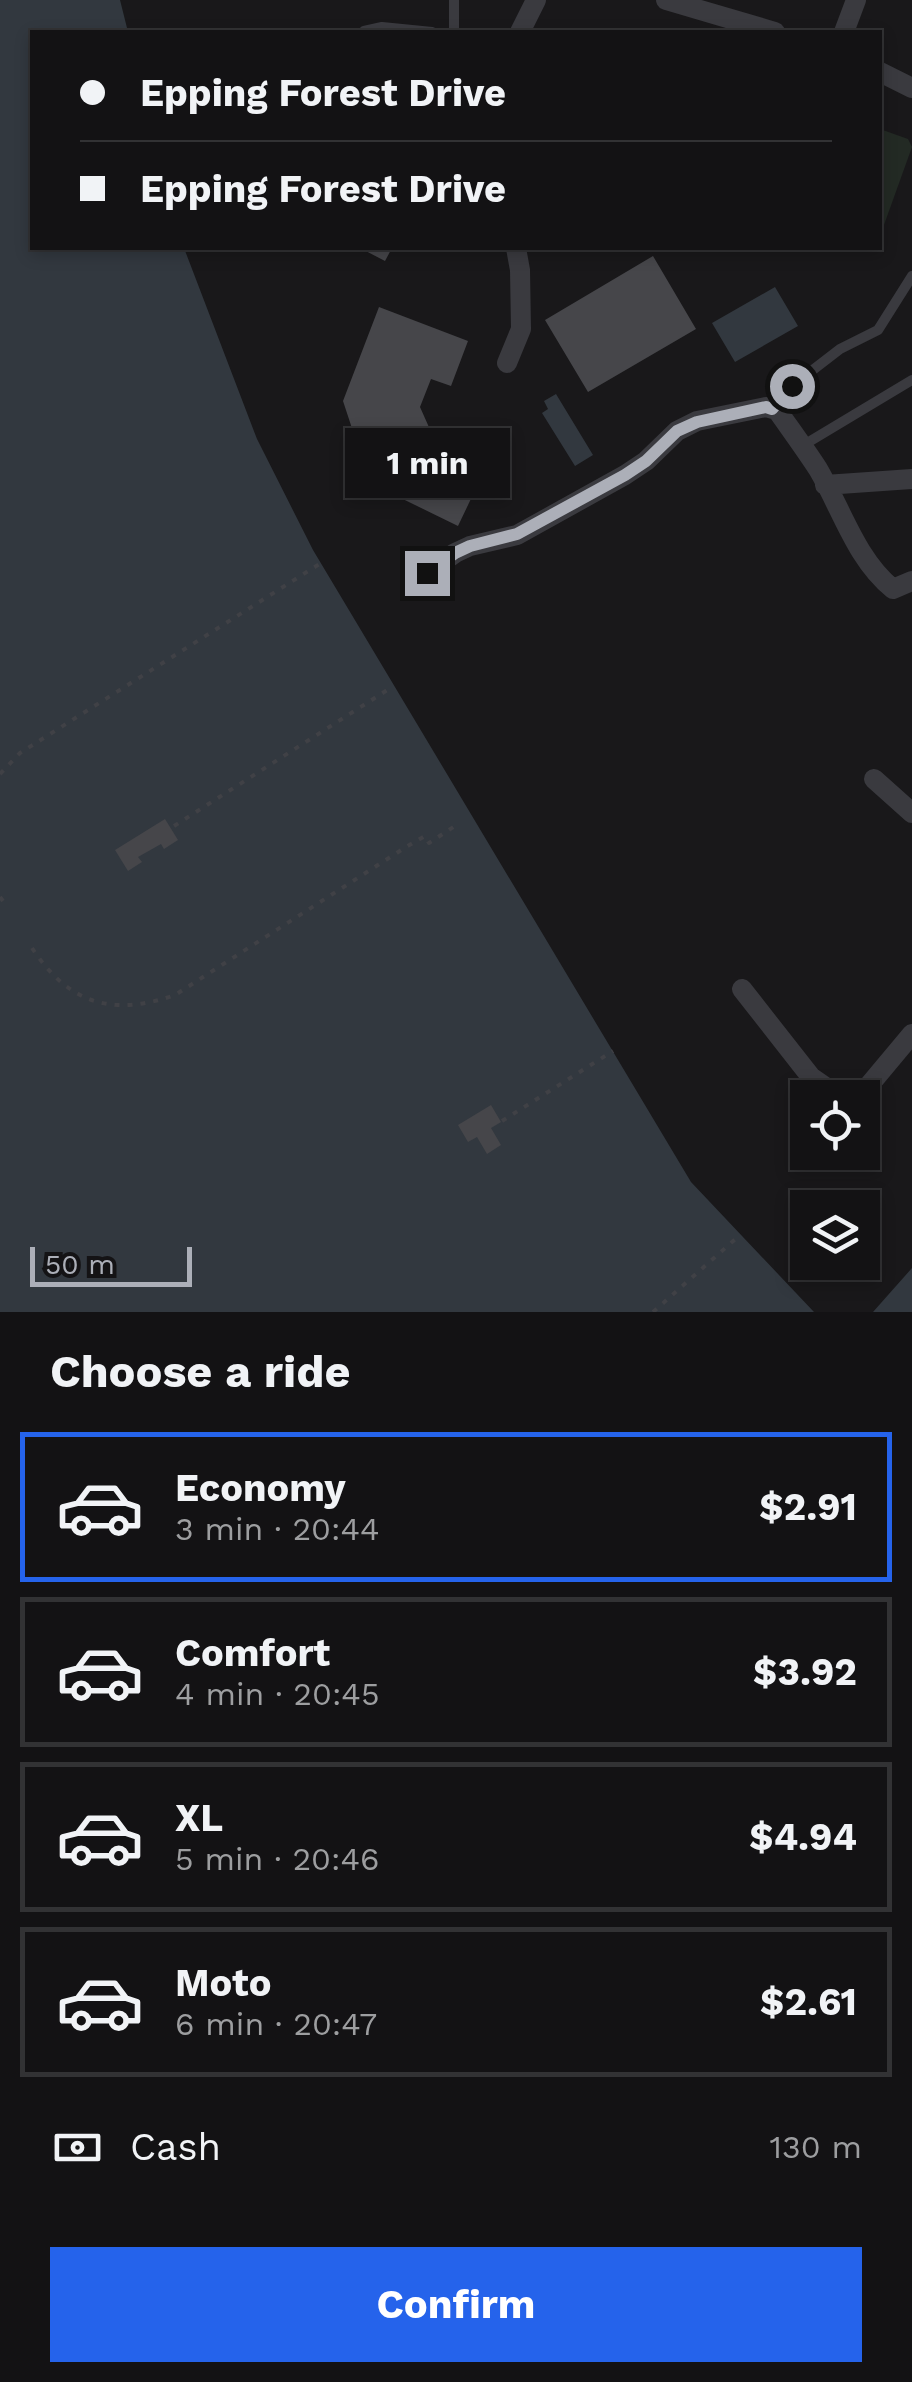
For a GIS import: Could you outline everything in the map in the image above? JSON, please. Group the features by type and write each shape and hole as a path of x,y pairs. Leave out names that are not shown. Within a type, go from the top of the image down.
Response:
{"street":[{"path":"521,30 536,0"},
{"path":"666,0 767,30"},
{"path":"845,30 856,0"},
{"path":"882,73 912,88"},
{"path":"507,363 521,329 516,250"},
{"path":"427,573 455,553 517,534 625,475 677,431 697,422 766,407 778,410 802,446 873,573 893,590 912,580"},
{"path":"825,485 911,480"},
{"path":"874,779 912,813"},
{"path":"742,989 811,1077 834,1093 866,1089 912,1034"}],"lane":[{"path":"454,0 454,30"},
{"path":"368,30 412,30"},
{"path":"772,409 792,386 840,349 878,330 912,276"},
{"path":"802,446 912,380"}],"path":[{"path":"0,774 20,753 321,563"},
{"path":"174,826 392,688"},
{"path":"32,948 63,987 114,1006 146,1005 174,995 406,847 425,836 429,842 458,824"},
{"path":"502,1120 613,1052"},
{"path":"652,1312 740,1235"}],"shaded area":[{"path":"0,0 120,0 128,30 30,30 30,250 185,250 257,439 313,550 691,1182 814,1312 0,1312"},
{"path":"882,130 908,139 912,147 882,230"},
{"path":"775,287 798,326 735,362 712,323"},
{"path":"556,394 593,455 575,466 542,413 548,409 544,401"},
{"path":"912,1268 912,1312 873,1312"}],"building":[{"path":"364,250 391,250 385,261"},
{"path":"653,256 696,329 588,392 545,320"},
{"path":"379,307 468,341 451,386 431,379 420,407 432,434 489,461 458,526 370,483 343,401"},
{"path":"165,819 178,840 138,857 142,862 128,871 115,850"},
{"path":"491,1105 501,1122 491,1128 501,1145 487,1154 477,1137 468,1142 458,1125"}],"route":[{"path":"427,573 455,553 517,534 625,475 670,441 677,431 697,422 772,409 792,386"}]}
